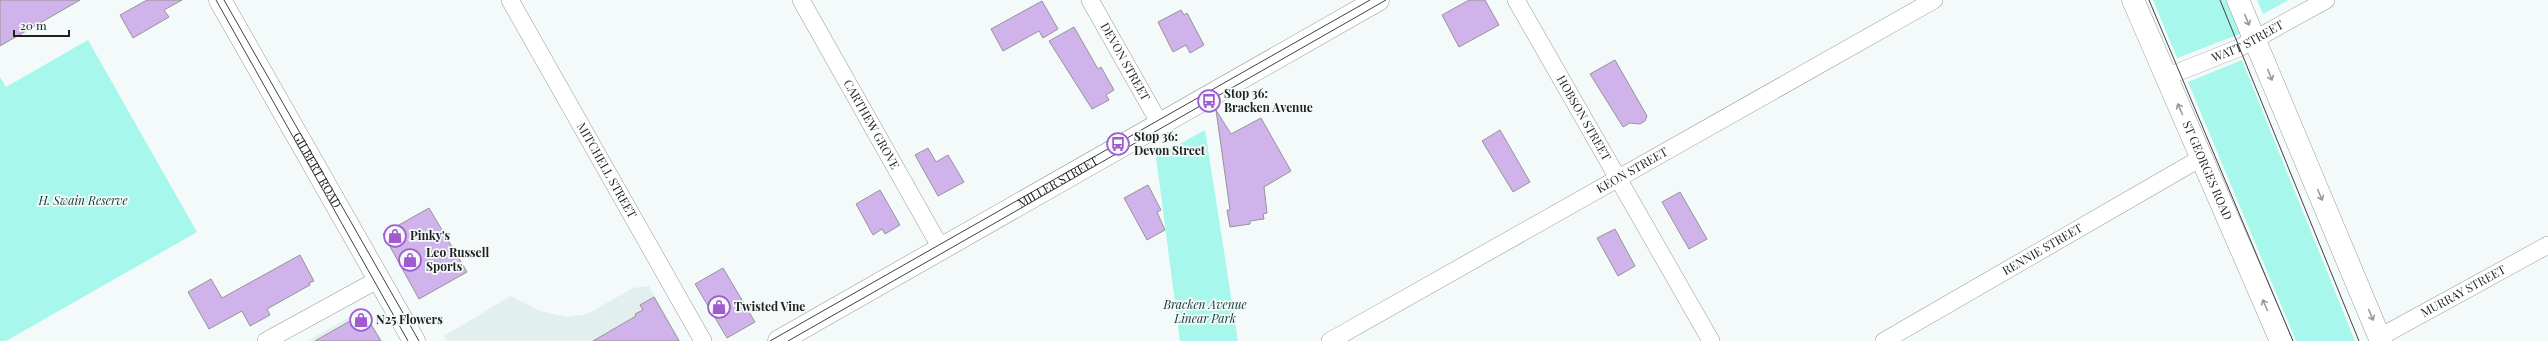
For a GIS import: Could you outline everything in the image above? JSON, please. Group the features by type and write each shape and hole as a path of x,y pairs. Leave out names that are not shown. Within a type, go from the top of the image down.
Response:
{"main road":[{"name":"GILBERT ROAD","path":"220,0 414,341"},
{"name":"MILLER STREET","path":"779,341 942,250 1378,0"},
{"name":"ST GEORGES ROAD","path":"2133,0 2281,341"},
{"path":"2238,0 2381,339"}],"street":[{"name":"MITCHELL STREET","path":"510,0 703,341"},
{"name":"CARTHEW GROVE","path":"801,0 942,250"},
{"name":"DEVON STREET","path":"1090,0 1160,124"},
{"name":"HOBSON STREET","path":"1516,0 1711,341"},
{"name":"KEON STREET","path":"1330,341 1934,0"},
{"name":"WATT STREET","path":"2166,77 2255,40 2326,0"},
{"name":"RENNIE STREET","path":"1884,341 2201,158"},
{"name":"MURRAY STREET","path":"2381,339 2548,245"},
{"path":"266,341 379,279"}],"shaded area":[{"path":"649,286 681,341 447,341 444,336 511,296 540,311 567,317 587,314 633,288"},
{"path":"363,309 382,341 308,341"}],"green space":[{"path":"2153,0 2226,0 2240,34 2177,58"},
{"path":"2257,0 2289,0 2263,14"},
{"name":"H. Swain Reserve","path":"88,40 197,232 6,341 0,341 0,77 6,87"},
{"path":"2242,60 2355,341 2296,341 2188,82"},
{"name":"Bracken Avenue Linear Park","path":"1205,130 1238,341 1180,341 1156,157"}],"building":[{"path":"0,0 80,0 0,46"},
{"path":"147,0 182,0 164,10 169,17 133,38 120,15"},
{"path":"1469,0 1485,0 1499,25 1459,47 1442,15"},
{"path":"1042,1 1058,29 1043,38 1039,31 1003,51 991,29"},
{"path":"1181,10 1184,15 1187,13 1204,45 1190,53 1186,45 1173,52 1158,22"},
{"path":"1074,27 1098,69 1101,67 1114,90 1106,95 1109,100 1092,109 1049,41"},
{"path":"1615,60 1647,116 1645,121 1640,124 1630,123 1623,127 1590,74"},
{"path":"1216,110 1231,134 1261,118 1291,171 1264,187 1267,213 1263,214 1264,219 1250,221 1250,224 1230,227 1227,210 1230,210"},
{"path":"1500,130 1530,182 1513,192 1482,141"},
{"path":"928,148 936,162 948,155 964,182 938,196 915,155"},
{"path":"1148,185 1161,210 1157,212 1165,230 1147,240 1124,198"},
{"path":"880,190 900,225 885,234 882,229 873,235 856,204"},
{"path":"1680,192 1707,239 1689,249 1662,202"},
{"path":"429,208 467,272 419,299 383,234"},
{"path":"1615,229 1635,266 1618,276 1597,238"},
{"path":"300,255 314,281 309,283 310,285 267,309 270,315 250,326 242,311 209,329 188,292 211,279 222,298"},
{"path":"723,268 755,322 727,338 695,284"},
{"path":"654,297 679,341 593,341 636,316 635,314 643,310 640,305"},
{"path":"364,313 381,341 315,341"}],"tram line":[{"path":"216,0 408,341"},
{"path":"224,0 419,341"},
{"path":"770,341 1370,0"},
{"path":"788,341 1386,0"},
{"path":"2149,0 2293,341"},
{"path":"2220,0 2359,341"}],"place":[{"name":"Stop 36: Bracken Avenue","path":"1209,101"},
{"name":"Stop 36: Devon Street","path":"1118,144"},
{"name":"Pinky's","path":"395,236"},
{"name":"Leo Russell Sports","path":"410,260"},
{"name":"Twisted Vine","path":"719,307"},
{"name":"N25 Flowers","path":"361,320"}]}
